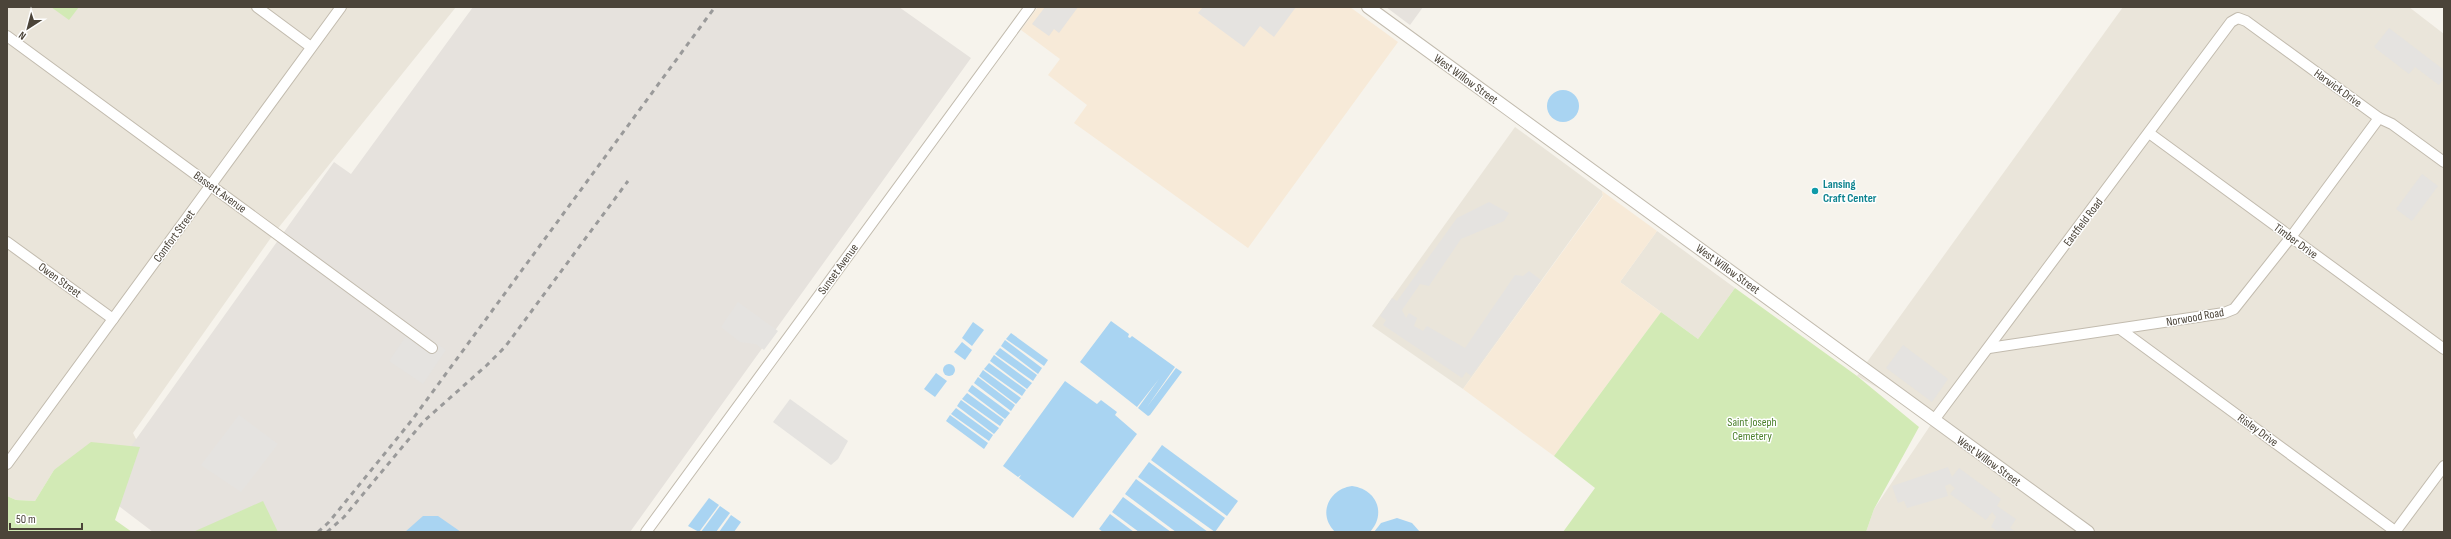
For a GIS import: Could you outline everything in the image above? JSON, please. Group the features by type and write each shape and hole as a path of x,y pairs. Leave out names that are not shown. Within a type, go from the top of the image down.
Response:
{"street":[{"path":"257,7 312,47"},
{"name":"Comfort Street","path":"7,464 10,453 113,319 341,7"},
{"name":"Sunset Avenue","path":"646,532 1030,7"},
{"name":"West Willow Street","path":"1368,7 2088,532"},
{"name":"Harwick Drive","path":"2231,22 2238,18 2246,21 2379,118 2392,124 2444,162"},
{"name":"Eastfield Road","path":"1934,420 2231,22"},
{"name":"Bassett Avenue","path":"7,36 432,348"},
{"name":"Norwood Road","path":"1989,348 2224,313 2234,309 2291,237 2379,118"},
{"name":"Timber Drive","path":"2149,133 2444,349"},
{"name":"Owen Street","path":"7,242 113,319"},
{"name":"Risley Drive","path":"2120,329 2395,531"},
{"path":"2395,531 2444,466"}],"shaded area":[{"path":"7,7 456,7 275,232 133,433 140,447 54,470 35,501 16,500 7,496 7,464 14,456 7,451"},
{"path":"473,7 899,7 971,58 630,532 153,532 99,491 334,162 351,174"},
{"path":"1038,7 1350,7 1398,42 1248,248 1074,123 1087,105 1048,75 1060,59 1021,30"},
{"path":"1045,7 1078,7 1059,33 1054,29 1049,36 1032,24"},
{"path":"1203,7 1296,7 1274,37 1260,26 1244,47 1198,13"},
{"path":"1386,7 1423,7 1410,25"},
{"path":"2123,7 2409,7 2444,34 2444,532 1866,532 1874,509 1934,420 1857,376"},
{"path":"2389,28 2444,70 2444,78 2439,85 2415,67 2409,74 2374,47"},
{"path":"1515,127 1602,191 1603,195 1463,389 1372,326"},
{"path":"2422,174 2438,186 2412,221 2396,209"},
{"path":"1602,191 1657,231 1620,282 1661,312 1554,456 1463,389 1603,196"},
{"path":"1489,202 1509,213 1504,221 1461,239 1429,286 1420,284 1402,310 1406,318 1409,313 1417,318 1414,326 1423,331 1427,326 1465,348 1515,275 1523,276 1529,271 1541,280 1471,376 1466,372 1462,378 1383,325 1386,320 1380,316 1392,298 1397,301 1457,218"},
{"path":"1657,231 1735,288 1698,339 1620,282"},
{"path":"738,302 778,331 764,350 756,344 740,342 721,327"},
{"path":"412,327 446,350 423,384 389,361"},
{"path":"1903,345 1948,379 1932,402 1886,368"},
{"path":"790,399 848,441 838,459 831,465 773,422"},
{"path":"239,415 278,444 241,492 201,465"},
{"path":"1948,467 1952,477 1959,468 2001,499 1997,506 2016,519 2010,528 2016,532 1999,532 1991,527 1996,517 1992,512 1986,520 1950,494 1955,488 1950,484 1945,486 1948,496 1907,508 1904,501 1898,503 1892,486"}],"green space":[{"path":"51,7 79,7 69,20"},
{"name":"Saint Joseph Cemetery","path":"1735,288 1857,376 1919,427 1874,509 1866,532 1563,532 1595,488 1554,456 1661,312 1698,339"},
{"path":"91,442 140,447 115,520 132,532 7,532 7,496 16,500 35,501 54,470"},
{"path":"263,501 278,532 193,532"}],"water":[{"path":"1563,90 1574,95 1579,106 1574,117 1563,122 1552,117 1547,106 1552,95"},
{"path":"1111,321 1129,334 1128,337 1130,338 1132,336 1175,367 1147,407 1176,368 1182,372 1148,416 1138,408 1159,379 1137,407 1080,362"},
{"path":"973,322 984,330 972,346 962,338"},
{"path":"1011,333 1048,360 1044,366 1006,339"},
{"path":"1005,340 1042,368 1038,374 1001,346"},
{"path":"962,342 972,350 965,360 954,352"},
{"path":"1000,348 1037,375 1033,381 995,354"},
{"path":"994,355 1032,383 1027,389 990,361"},
{"path":"989,363 1026,390 1022,396 984,369"},
{"path":"951,364 954,365 954,375 947,376 944,375 943,368 944,365"},
{"path":"983,370 1021,398 1016,404 979,376"},
{"path":"936,373 947,381 935,397 924,389"},
{"path":"978,377 1015,405 1011,411 974,383"},
{"path":"1065,381 1097,404 1101,400 1117,412 1115,415 1137,434 1073,518 1019,478 1021,475 1018,477 1003,466"},
{"path":"972,385 1010,413 1005,419 968,391"},
{"path":"967,393 1004,420 1000,426 962,399"},
{"path":"961,400 999,428 994,434 957,406"},
{"path":"956,408 993,435 989,441 951,414"},
{"path":"950,415 988,443 984,449 946,421"},
{"path":"1162,445 1238,501 1227,516 1151,460"},
{"path":"1149,462 1225,518 1215,532 1138,477"},
{"path":"1136,479 1208,532 1176,532 1125,494"},
{"path":"1352,486 1367,492 1373,497 1376,503 1378,517 1370,532 1335,532 1327,518 1326,510 1332,497 1344,488"},
{"path":"1123,497 1171,532 1139,532 1112,512"},
{"path":"709,498 719,505 699,532 688,526"},
{"path":"720,506 730,513 716,532 701,532"},
{"path":"1110,514 1134,532 1103,532 1099,529"},
{"path":"731,515 741,522 734,532 719,532"},
{"path":"423,516 438,516 461,532 405,532"},
{"path":"1397,518 1412,523 1420,532 1374,532 1381,523"}],"railway":[{"path":"318,532 329,522 412,420 715,7"},
{"path":"327,532 344,517 424,421 505,347 628,181"}],"place":[{"name":"Lansing Craft Center","path":"1815,191"}]}
